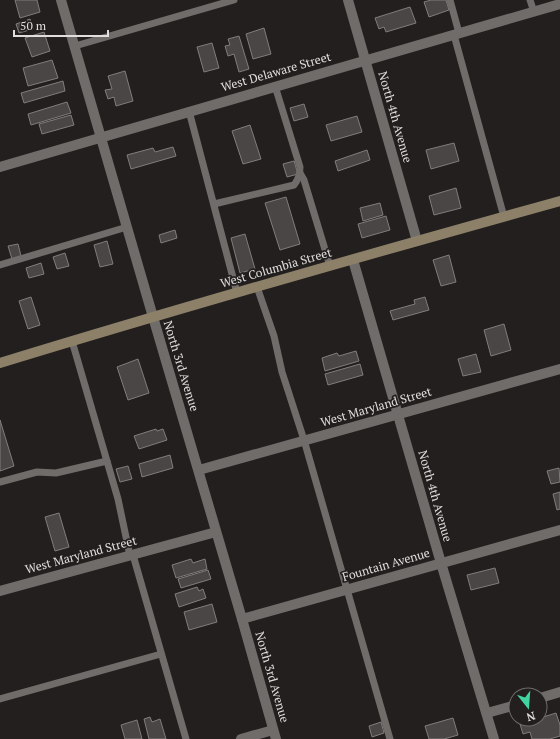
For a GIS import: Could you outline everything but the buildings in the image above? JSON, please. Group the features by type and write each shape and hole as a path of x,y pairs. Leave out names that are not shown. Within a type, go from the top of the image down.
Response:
{"main road":[{"name":"West Columbia Street","path":"0,363 153,317 560,201"}],"street":[{"name":"North 3rd Avenue","path":"61,0 275,735"},
{"name":"North 4th Avenue","path":"348,0 417,241"},
{"name":"West Delaware Street","path":"0,167 560,4"},
{"name":"North 4th Avenue","path":"353,260 494,739"},
{"name":"West Maryland Street","path":"199,470 560,369"},
{"name":"Fountain Avenue","path":"242,619 560,530"},
{"name":"West Maryland Street","path":"0,591 216,532"},
{"path":"548,696 560,692"},
{"path":"487,713 508,707"},
{"path":"241,739 275,735"}],"lane":[{"path":"75,46 234,0"},
{"path":"450,0 456,34 504,217"},
{"path":"530,0 534,12"},
{"path":"214,204 294,185 298,180 300,167 275,86"},
{"path":"189,111 238,293"},
{"path":"300,173 304,180 330,266"},
{"path":"0,265 127,227"},
{"path":"257,287 274,336 282,372 304,440 348,589 390,739"},
{"path":"72,341 118,499 131,555 186,739"},
{"path":"0,482 37,472 56,473 107,461"},
{"path":"0,699 161,654"}]}
